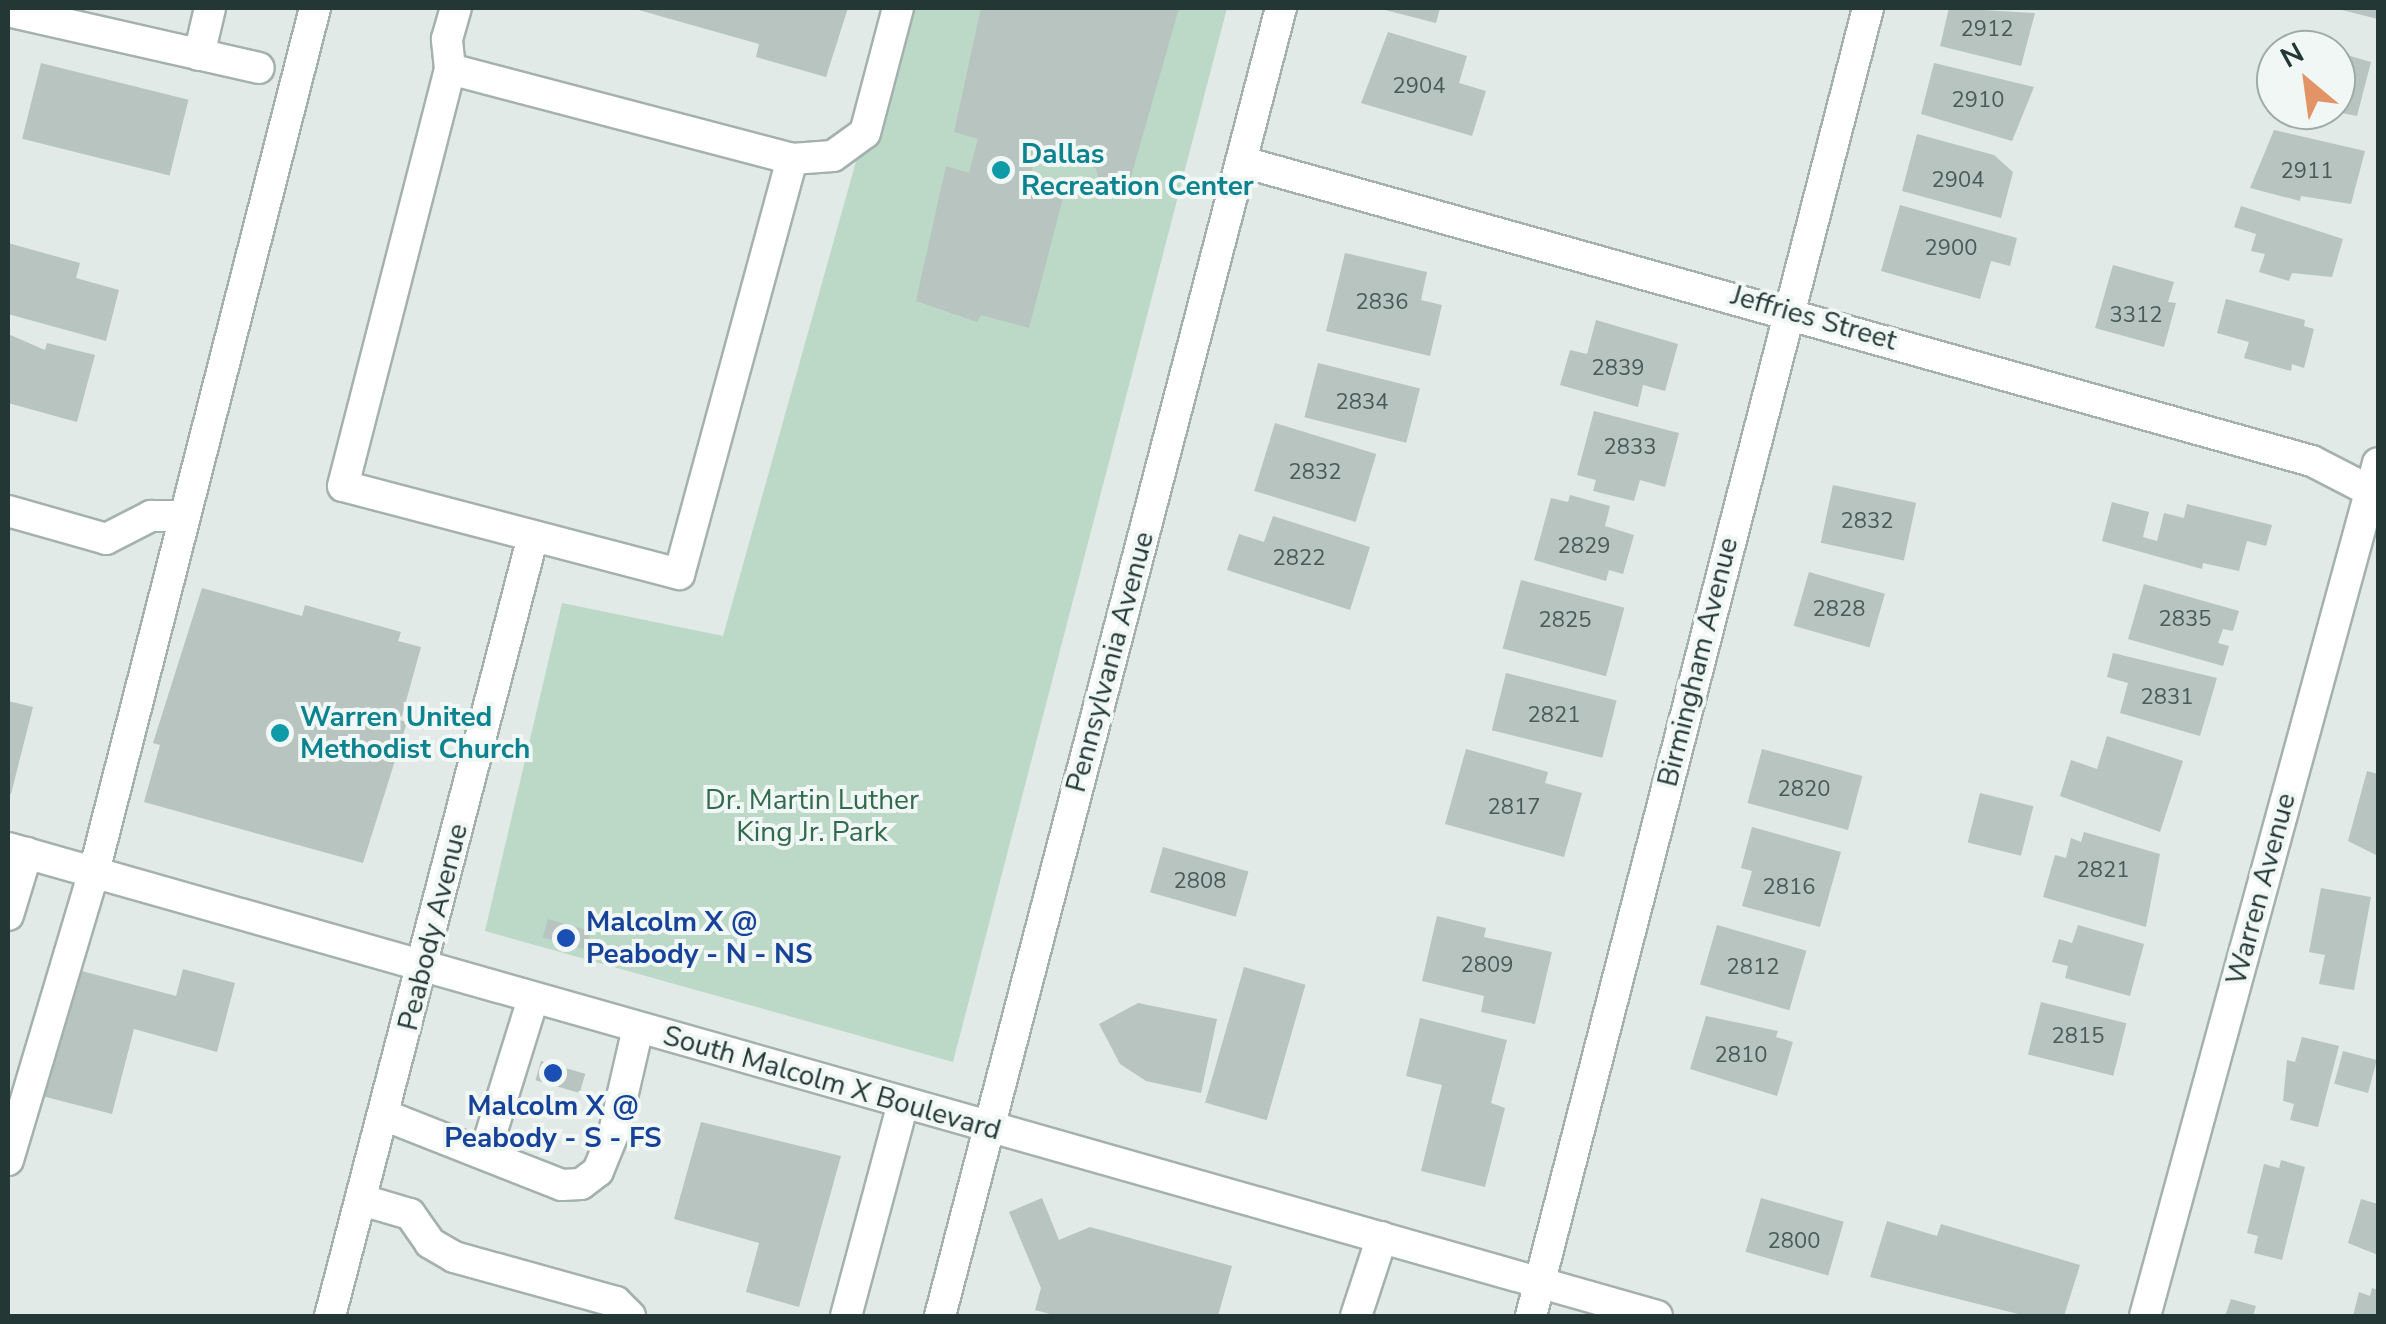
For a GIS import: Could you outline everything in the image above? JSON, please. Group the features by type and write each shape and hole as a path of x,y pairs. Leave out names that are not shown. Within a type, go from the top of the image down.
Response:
{"street":[{"path":"199,55 210,8"},
{"path":"8,1160 94,872 316,8"},
{"path":"456,8 447,39 450,69 344,486 680,574 792,160"},
{"path":"450,69 792,160 833,156 865,133 898,8"},
{"name":"Pennsylvania Avenue","path":"940,1316 1281,8"},
{"name":"Birmingham Avenue","path":"1531,1316 1868,8"},
{"path":"8,10 260,68"},
{"name":"Jeffries Street","path":"1242,162 1788,310 2375,482"},
{"name":"Warren Avenue","path":"2145,1316 2375,482"},
{"path":"8,511 106,539 151,516 186,516"},
{"name":"Peabody Avenue","path":"330,1316 533,536"},
{"path":"8,915 17,850"},
{"name":"South Malcolm X Boulevard","path":"17,850 1657,1316"},
{"path":"485,1153 534,999"},
{"path":"384,1115 562,1184 582,1184 598,1171 614,1132 638,1028"},
{"path":"846,1316 903,1103"},
{"path":"362,1200 410,1214 430,1243 454,1257 616,1302 630,1316"},
{"path":"1356,1316 1382,1237"}],"green space":[{"name":"Dr. Martin Luther King Jr. Park","path":"899,8 1227,8 953,1062 485,931 562,603 723,636"}],"building":[{"path":"848,8 826,77 756,57 759,44 635,9"},
{"name":"Dallas Recreation Center","path":"981,8 1179,8 1130,180 1098,178 1096,168 1062,159 1060,167 1036,155 1027,188 1063,198 1029,328 981,315 977,322 916,301 946,166 969,173 978,139 954,132"},
{"path":"1377,8 1440,8 1436,23"},
{"path":"1949,8 2035,13 2021,66 1940,46"},
{"path":"2378,8 2378,19 2338,9"},
{"path":"1388,32 1467,56 1459,83 1486,91 1472,136 1361,103"},
{"path":"2356,58 2371,62 2356,116"},
{"path":"41,63 188,100 170,175 22,139"},
{"path":"1934,63 2034,87 2012,141 1921,114"},
{"path":"2274,130 2365,151 2351,204 2301,196 2300,201 2250,188"},
{"path":"1917,134 1994,155 2013,172 2001,218 1902,191"},
{"path":"1900,205 2017,238 2010,266 1991,261 1980,299 1881,271"},
{"path":"2241,206 2343,239 2332,277 2292,273 2289,281 2259,272 2265,254 2251,251 2256,234 2234,227"},
{"path":"8,243 80,263 76,278 119,290 106,341 8,314"},
{"path":"1345,253 1427,272 1421,300 1442,305 1430,356 1326,331"},
{"path":"2113,265 2174,282 2168,302 2176,303 2164,347 2095,328"},
{"path":"2226,299 2305,320 2304,326 2314,329 2304,368 2292,364 2291,371 2244,358 2249,342 2217,333"},
{"path":"1596,320 1678,344 1665,391 1643,385 1638,407 1560,385 1570,350 1587,354"},
{"path":"8,334 45,350 47,343 95,355 77,422 8,403"},
{"path":"1318,363 1420,388 1406,443 1304,417"},
{"path":"1594,411 1679,433 1665,487 1640,480 1634,501 1593,491 1596,480 1577,475"},
{"path":"1275,423 1376,454 1356,522 1254,491"},
{"path":"1833,485 1916,503 1904,560 1821,543"},
{"path":"1570,495 1610,506 1605,526 1634,535 1623,574 1609,570 1606,581 1534,560 1551,498 1568,502"},
{"path":"2112,502 2149,512 2143,537 2157,541 2164,513 2184,518 2187,504 2272,525 2266,546 2247,541 2239,571 2203,563 2202,569 2102,541"},
{"path":"1273,516 1370,547 1350,610 1227,570 1239,534 1264,542"},
{"path":"1809,572 1885,594 1870,648 1794,626"},
{"path":"1521,580 1624,608 1606,676 1503,649"},
{"path":"2144,584 2239,611 2233,631 2223,629 2218,643 2229,646 2223,666 2128,639"},
{"name":"Warren United Methodist Church","path":"202,588 302,616 305,605 401,632 398,641 421,647 402,716 396,719 407,722 363,863 144,802 160,745 153,743"},
{"path":"2113,653 2217,678 2200,736 2120,713 2128,683 2107,677"},
{"path":"1506,673 1617,701 1602,758 1492,730"},
{"path":"8,701 33,707 11,794 8,793"},
{"path":"2107,736 2183,761 2160,832 2060,796 2071,760 2097,769"},
{"path":"1466,749 1548,772 1545,783 1582,793 1564,857 1445,824"},
{"path":"1762,749 1862,776 1848,830 1748,803"},
{"path":"2367,771 2378,774 2378,856 2348,841"},
{"path":"1980,793 2033,806 2021,856 1968,842"},
{"path":"1752,827 1841,852 1820,927 1742,906 1752,871 1741,868"},
{"path":"2084,832 2160,854 2146,927 2043,897 2055,855 2066,858 2071,838 2081,842"},
{"path":"1163,847 1249,872 1236,917 1150,892"},
{"path":"2321,888 2371,897 2354,990 2319,984 2325,955 2309,952"},
{"path":"1437,916 1486,928 1484,937 1552,952 1535,1024 1481,1012 1484,996 1422,981"},
{"path":"548,919 591,931 586,950 543,937"},
{"path":"1717,925 1806,951 1789,1010 1700,985"},
{"path":"2078,925 2144,944 2130,996 2065,978 2068,966 2052,962 2059,939 2072,943"},
{"path":"1244,967 1306,985 1267,1120 1205,1103"},
{"path":"183,969 235,983 217,1052 134,1029 112,1114 42,1096 78,970 176,996"},
{"path":"2041,1002 2126,1023 2113,1076 2028,1054"},
{"path":"1138,1003 1217,1019 1201,1093 1146,1081 1120,1064 1099,1024"},
{"path":"1706,1016 1778,1031 1776,1037 1793,1042 1777,1096 1690,1069"},
{"path":"1420,1018 1507,1040 1491,1103 1505,1108 1485,1187 1421,1171 1442,1085 1406,1076"},
{"path":"2302,1037 2339,1046 2318,1127 2290,1120 2294,1104 2283,1101 2287,1060 2295,1062"},
{"path":"2343,1051 2377,1060 2368,1093 2334,1084"},
{"path":"541,1061 585,1074 580,1093 535,1080"},
{"path":"701,1122 841,1156 799,1307 746,1292 759,1243 674,1219"},
{"path":"2281,1160 2305,1167 2282,1260 2254,1253 2258,1236 2247,1233 2264,1164 2279,1168"},
{"path":"1042,1198 1059,1240 1090,1227 1232,1266 1218,1316 1057,1316 1035,1310 1041,1288 1009,1212"},
{"path":"1761,1198 1844,1222 1828,1276 1746,1252"},
{"path":"2361,1199 2378,1204 2378,1255 2348,1243"},
{"path":"1887,1221 1937,1236 1941,1224 2080,1265 2064,1316 2026,1316 1870,1277"},
{"path":"2372,1288 2378,1290 2378,1316 2353,1316 2359,1292 2370,1296"},
{"path":"2231,1299 2256,1306 2253,1316 2225,1316"}],"place":[{"name":"Dallas Recreation Center","path":"1001,170"},
{"name":"Warren United Methodist Church","path":"280,733"},
{"name":"Malcolm X @ Peabody - N - NS","path":"566,938"},
{"name":"Malcolm X @ Peabody - S - FS","path":"553,1073"}]}
